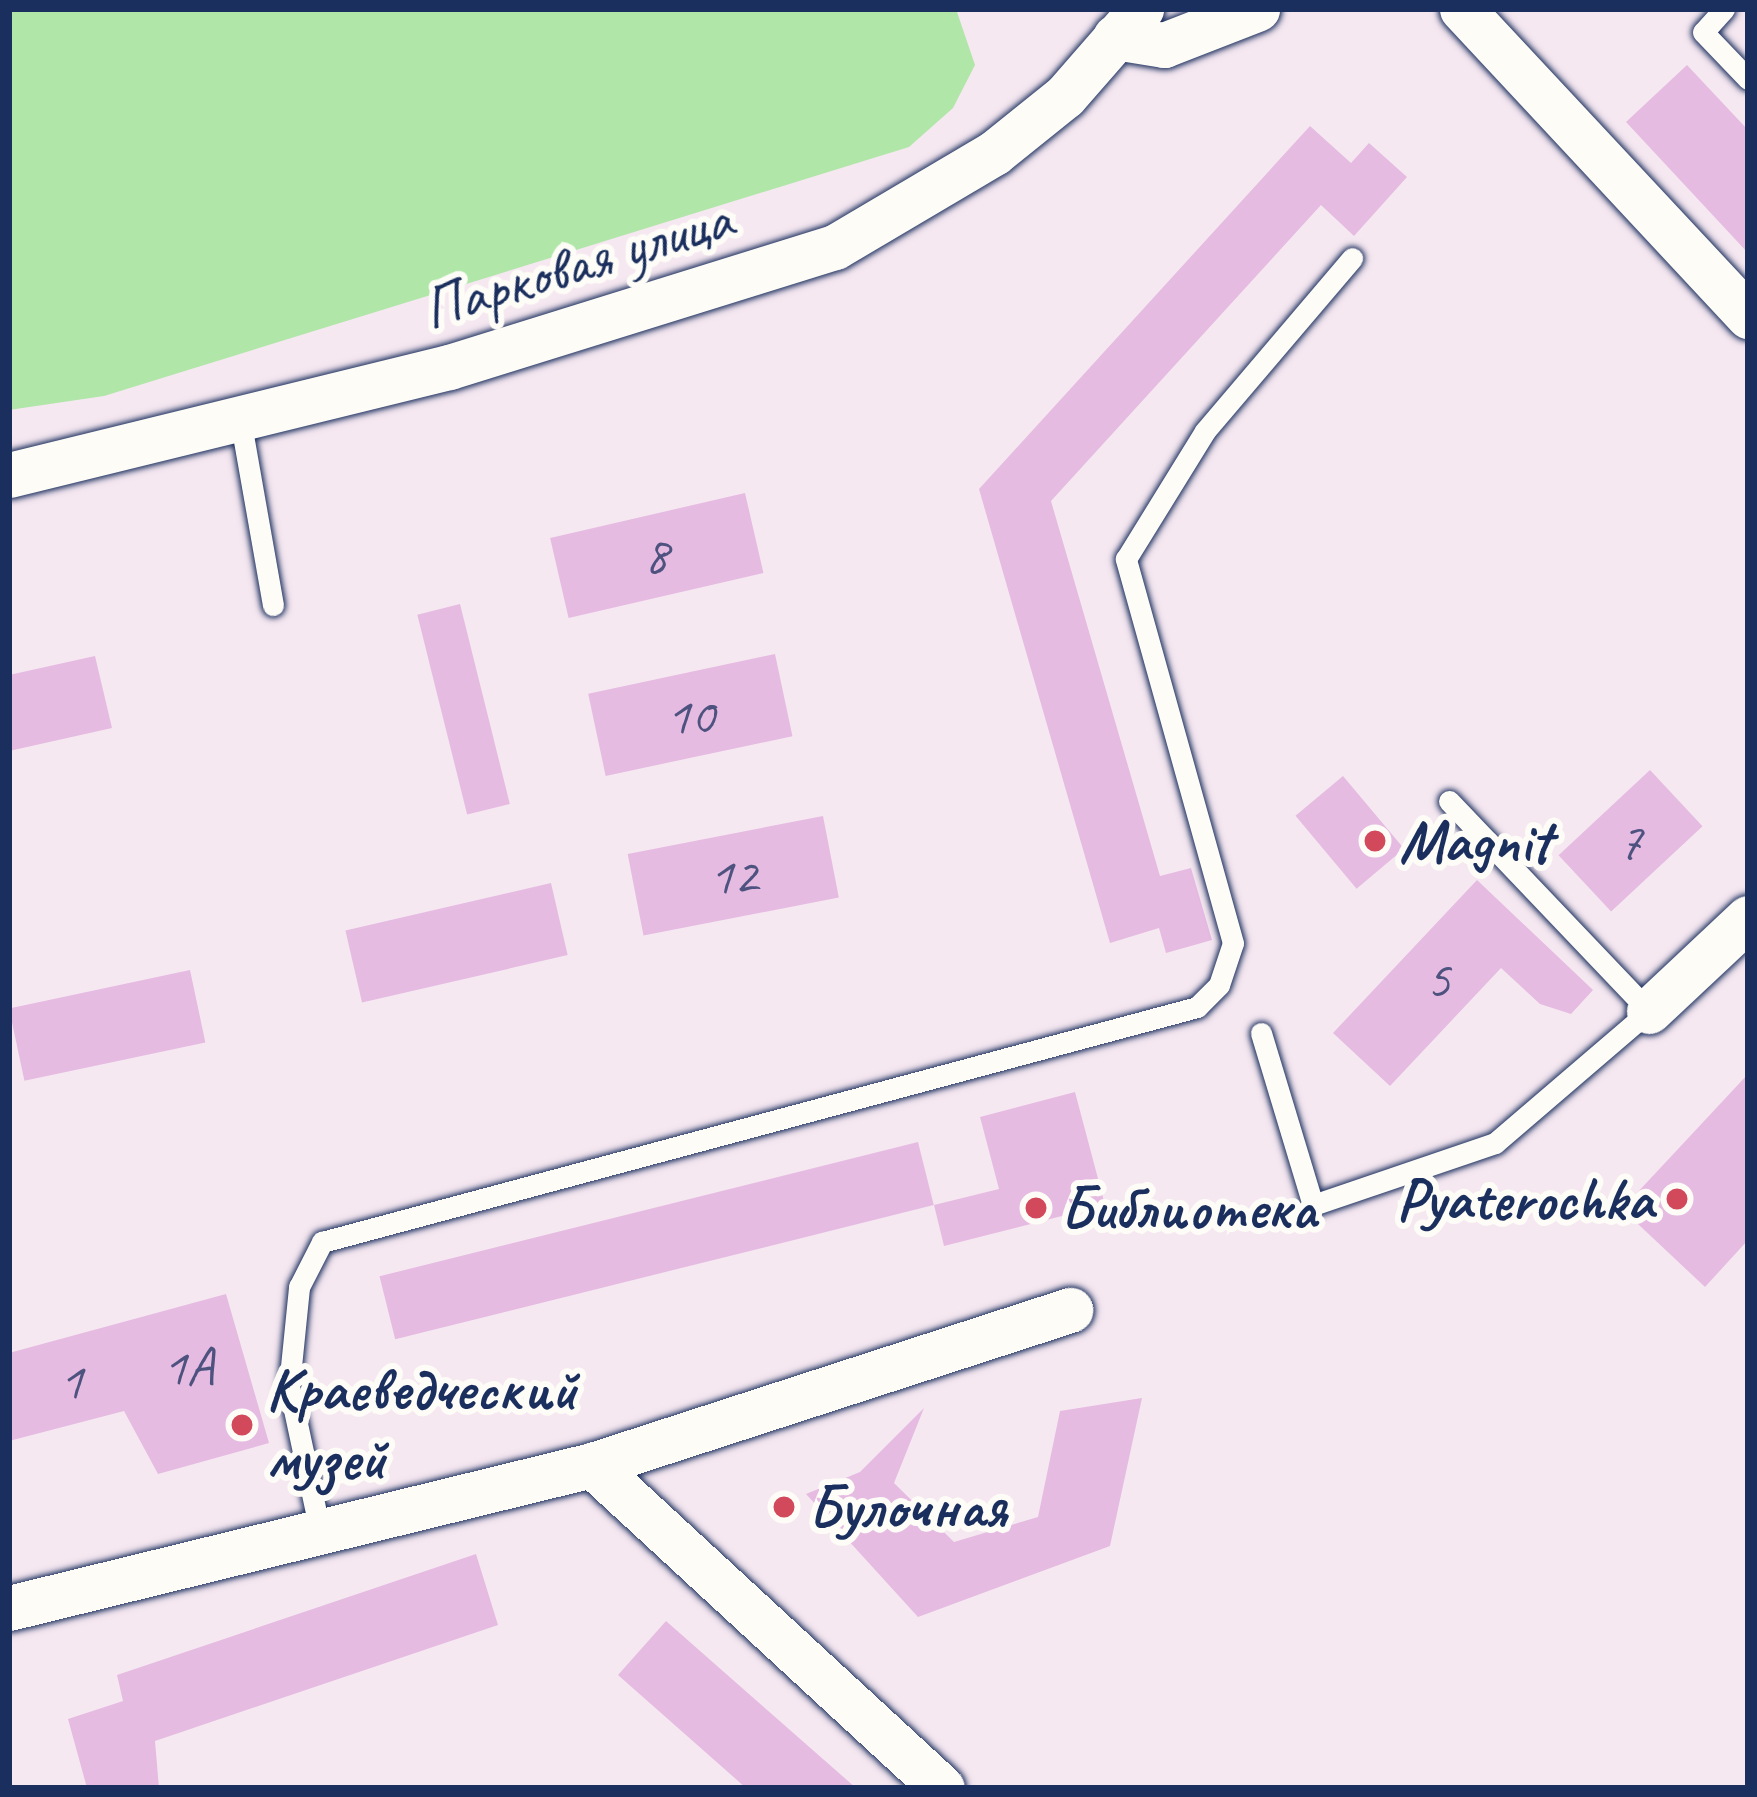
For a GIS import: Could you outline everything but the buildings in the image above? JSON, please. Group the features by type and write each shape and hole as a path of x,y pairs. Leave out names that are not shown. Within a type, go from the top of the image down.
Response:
{"street":[{"name":"Парковая улица","path":"9,475 560,335 835,247 994,153 1120,18 1164,45 1256,9"},
{"path":"1462,9 1748,316"},
{"path":"1649,1011 1748,918"},
{"path":"9,1607 592,1465 1070,1310"},
{"path":"592,1465 942,1788"}],"lane":[{"path":"1724,9 1703,32 1748,79"},
{"path":"320,1532 289,1386 299,1287 322,1242 1197,1007 1219,985 1233,943 1126,559 1205,431 1352,258"},
{"path":"240,418 273,605"},
{"path":"1261,1033 1313,1205 1495,1143 1649,1011 1449,801"}],"green space":[{"path":"9,9 956,9 975,65 953,108 909,147 104,396 9,410"}],"place":[{"name":"Magnit","path":"1375,841"},
{"name":"Pyaterochka","path":"1677,1199"},
{"name":"Библиотека","path":"1036,1208"},
{"name":"Краеведческий музей","path":"242,1425"},
{"name":"Булочная","path":"784,1507"}]}
